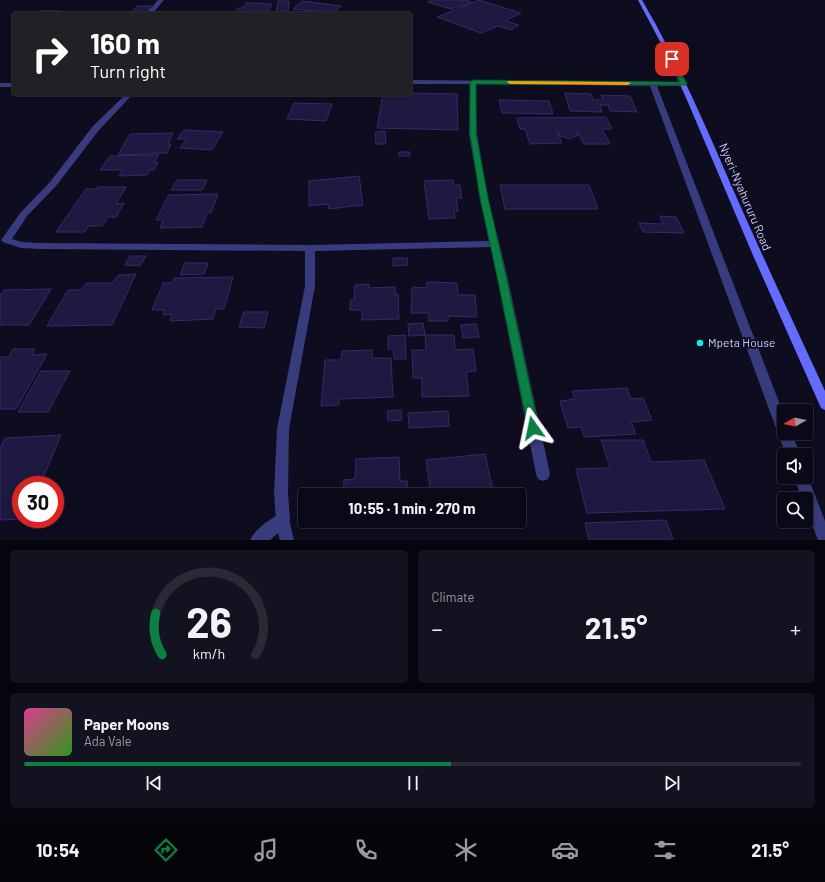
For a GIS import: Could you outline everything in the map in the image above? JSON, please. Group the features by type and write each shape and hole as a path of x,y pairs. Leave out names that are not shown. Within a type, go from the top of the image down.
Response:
{"main road":[{"name":"Nyeri-Nyahururu Road","path":"640,0 653,22 684,84 773,293 825,404"}],"street":[{"path":"151,12 161,0"},
{"path":"412,82 684,84"},
{"path":"473,82 473,134 484,198 543,474"},
{"path":"653,84 777,413"},
{"path":"0,85 12,85"},
{"path":"128,96 96,128 53,184 24,214 3,242 38,246 310,248 494,244"},
{"path":"287,540 283,520 281,493 283,429 310,286 310,248"},
{"path":"804,484 825,540"},
{"path":"258,540 283,520"}],"building":[{"path":"432,0 464,0 471,2 451,9 428,2"},
{"path":"479,0 521,13 505,21 519,25 510,30 498,26 481,33 437,17"},
{"path":"278,1 289,1 288,11 276,12"},
{"path":"302,1 341,6 334,12 293,9"},
{"path":"246,3 272,4 269,10 266,10 264,12 235,12 238,8 243,8"},
{"path":"137,6 152,6 147,12 132,12"},
{"path":"40,11 61,11 60,12 39,12"},
{"path":"412,93 457,94 458,130 377,128 383,96 412,96"},
{"path":"565,93 591,94 593,100 603,100 601,95 630,96 637,112 610,111 608,105 600,105 602,112 570,111"},
{"path":"499,100 549,101 553,114 502,113"},
{"path":"294,103 332,104 326,121 287,119"},
{"path":"606,117 612,129 602,129 610,144 584,144 577,131 578,135 570,139 560,136 557,131 562,143 530,144 525,129 520,129 517,118"},
{"path":"184,130 223,132 212,150 180,148 187,139 177,139"},
{"path":"385,131 386,144 376,144 375,132"},
{"path":"173,133 168,144 171,144 167,153 118,155 130,134"},
{"path":"399,152 410,152 410,156 399,156"},
{"path":"159,155 154,162 158,162 154,170 150,170 147,175 119,176 123,170 100,170 110,156"},
{"path":"359,176 363,205 329,209 328,204 309,206 309,181"},
{"path":"177,180 207,180 202,190 171,190"},
{"path":"453,180 454,185 460,185 462,198 456,198 458,211 454,211 455,218 429,219 424,181"},
{"path":"500,185 589,185 598,209 505,209"},
{"path":"98,187 126,187 116,204 124,203 116,217 108,217 102,226 88,226 85,232 56,232 86,189 97,189"},
{"path":"218,194 211,213 207,213 202,227 160,228 163,220 156,220 169,195"},
{"path":"660,216 676,217 684,233 643,232 639,223 663,224"},
{"path":"130,256 146,256 140,266 125,265"},
{"path":"393,258 408,258 407,265 393,266"},
{"path":"185,263 208,263 204,274 180,275"},
{"path":"136,274 112,325 47,326 68,290 82,290 86,283 113,283 118,275"},
{"path":"233,277 224,309 216,309 213,319 170,321 172,314 163,315 165,310 152,310 163,283 172,283 174,278"},
{"path":"427,282 457,283 458,295 475,295 477,317 448,316 448,321 429,321 429,313 411,313 412,287 427,288"},
{"path":"369,284 369,288 395,287 395,294 398,294 399,319 362,320 362,310 350,310 350,300 354,300 355,285"},
{"path":"51,289 29,325 0,325 0,295 4,290"},
{"path":"244,312 268,312 264,328 239,327"},
{"path":"423,323 425,335 409,336 408,324"},
{"path":"476,324 479,337 463,338 461,325"},
{"path":"405,335 406,359 394,359 393,349 388,349 388,336"},
{"path":"425,335 454,335 455,350 473,349 476,371 466,372 469,396 422,397 422,378 413,378 412,350 426,350"},
{"path":"13,349 35,349 32,355 47,354 16,409 0,409 0,357 9,357"},
{"path":"372,350 372,358 391,358 393,397 339,399 339,405 321,406 325,360 341,360 342,351"},
{"path":"41,371 70,371 48,412 18,412"},
{"path":"627,388 631,399 643,398 652,420 631,422 636,434 584,437 581,427 568,428 560,401 575,399 572,391"},
{"path":"401,410 402,420 388,421 387,411"},
{"path":"448,411 449,426 409,428 408,413"},
{"path":"61,435 44,476 12,476 12,520 0,520 0,448 5,438"},
{"path":"601,440 643,440 651,462 704,460 725,509 587,513 576,469 610,468"},
{"path":"485,454 492,488 430,488 426,460"},
{"path":"399,457 400,481 407,481 408,488 343,488 344,480 355,479 356,459"},
{"path":"666,520 673,540 589,540 585,523"}],"slow traffic":[{"path":"510,82 628,83"}],"place":[{"name":"Mpeta House","path":"700,343"}],"route":[{"path":"533,428 502,276 484,198 473,134 473,82 684,84 672,59"}]}
